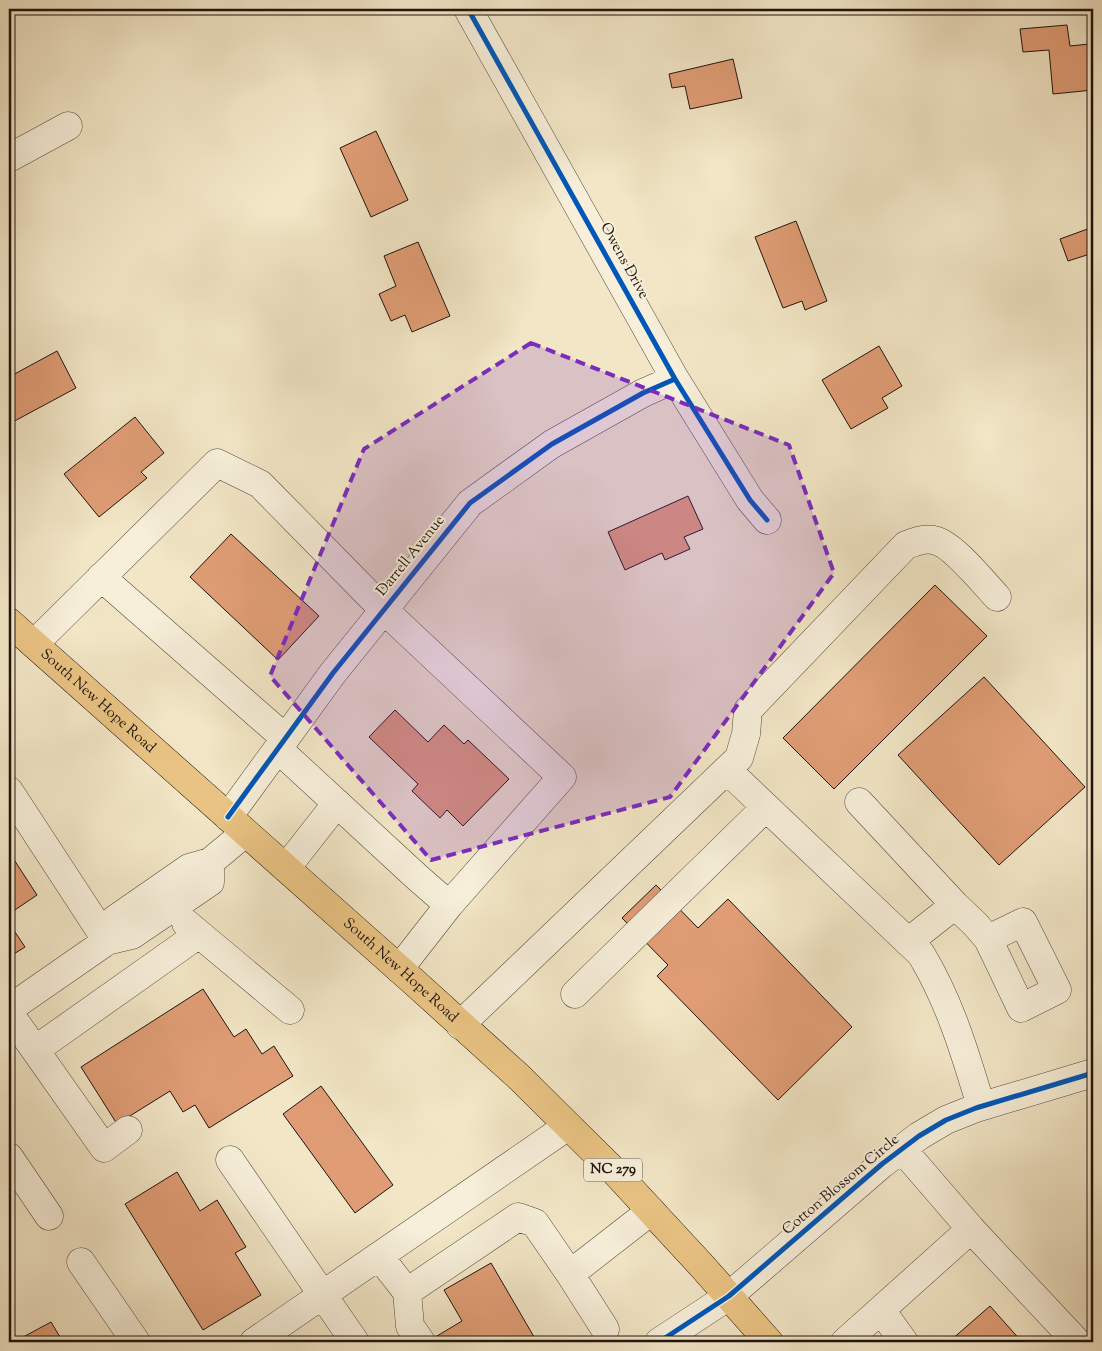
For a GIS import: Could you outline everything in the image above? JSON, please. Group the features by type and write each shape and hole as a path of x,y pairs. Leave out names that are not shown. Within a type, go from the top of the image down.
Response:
{"main road":[{"name":"South New Hope Road","path":"9,622 519,1078 651,1211 769,1342"}],"street":[{"name":"Owens Drive","path":"468,9 675,378 750,500 767,520"},
{"path":"9,158 68,126"},
{"name":"Darrell Avenue","path":"210,862 237,825 282,744 333,673 470,503 552,444 643,393 675,378"},
{"path":"34,644 217,463 260,484 384,610 562,777 450,905 399,969"},
{"path":"460,1025 739,758 746,734 748,710 906,545 919,540 934,540 949,547 997,597"},
{"path":"101,577 282,744 337,803 450,905"},
{"path":"727,770 921,954 936,979 958,1030 981,1106"},
{"path":"9,791 107,941"},
{"path":"859,802 988,939"},
{"path":"286,868 337,803"},
{"path":"575,994 766,807"},
{"path":"9,1009 107,941 132,935 210,882 210,862 188,868 114,920 107,941"},
{"path":"908,942 955,905"},
{"path":"169,910 290,1010"},
{"path":"35,1050 199,934"},
{"path":"9,1013 104,1148 128,1130"},
{"name":"Cotton Blossom Circle","path":"659,1342 728,1296 882,1164 919,1136 946,1120 981,1106 1093,1073"},
{"path":"254,1342 568,1126"},
{"path":"902,1149 972,1229 1077,1342"},
{"path":"9,1158 49,1216"},
{"path":"230,1160 355,1342"},
{"path":"570,1274 651,1211"},
{"path":"407,1292 518,1218 534,1223 570,1274 605,1329"},
{"path":"845,1342 972,1229"},
{"path":"379,1256 407,1292 410,1326 421,1342"},
{"path":"81,1262 136,1342"},
{"path":"881,1310 904,1342"}],"highlighted area":[{"path":"531,343 789,445 834,573 670,797 431,860 270,676 364,449"}],"building":[{"path":"1067,25 1070,46 1089,44 1093,90 1053,94 1049,50 1023,52 1020,29"},
{"path":"733,59 742,98 690,109 685,86 672,88 669,74"},
{"path":"376,131 408,200 371,217 340,148"},
{"path":"796,221 827,301 805,310 802,301 783,308 755,237"},
{"path":"1093,227 1093,253 1068,261 1060,239"},
{"path":"418,242 450,316 412,332 405,315 391,321 379,294 396,286 384,256"},
{"path":"879,346 902,386 882,398 888,408 851,429 822,380"},
{"path":"57,351 76,388 9,424 9,377"},
{"path":"135,417 164,453 141,472 147,478 99,517 64,474"},
{"path":"688,496 703,529 684,537 690,549 665,560 662,553 625,570 608,532"},
{"path":"231,534 319,616 278,660 190,577"},
{"path":"935,585 987,636 834,789 783,738"},
{"path":"984,677 1085,787 999,865 898,755"},
{"path":"395,710 428,742 444,725 464,744 468,740 509,779 463,826 447,810 440,818 412,791 418,784 369,737"},
{"path":"9,852 37,895 9,914"},
{"path":"656,885 698,928 728,899 852,1027 778,1100 657,976 668,965 622,918"},
{"path":"9,923 25,947 9,957"},
{"path":"203,989 234,1037 246,1029 262,1054 274,1046 293,1076 209,1128 195,1105 183,1112 170,1091 117,1124 81,1067"},
{"path":"321,1086 393,1185 355,1213 283,1114"},
{"path":"177,1172 200,1211 217,1200 246,1247 235,1253 261,1295 203,1330 125,1204"},
{"path":"491,1263 537,1342 434,1342 432,1339 462,1321 444,1290"},
{"path":"990,1306 1022,1342 950,1341"},
{"path":"51,1322 63,1342 14,1342"}],"cycle path":[{"path":"468,9 675,379 750,500 767,520"},
{"path":"228,817 333,673 470,503 552,444 643,393 675,379"},
{"path":"659,1342 729,1296 882,1164 919,1136 946,1120 976,1108 1093,1073"}]}
